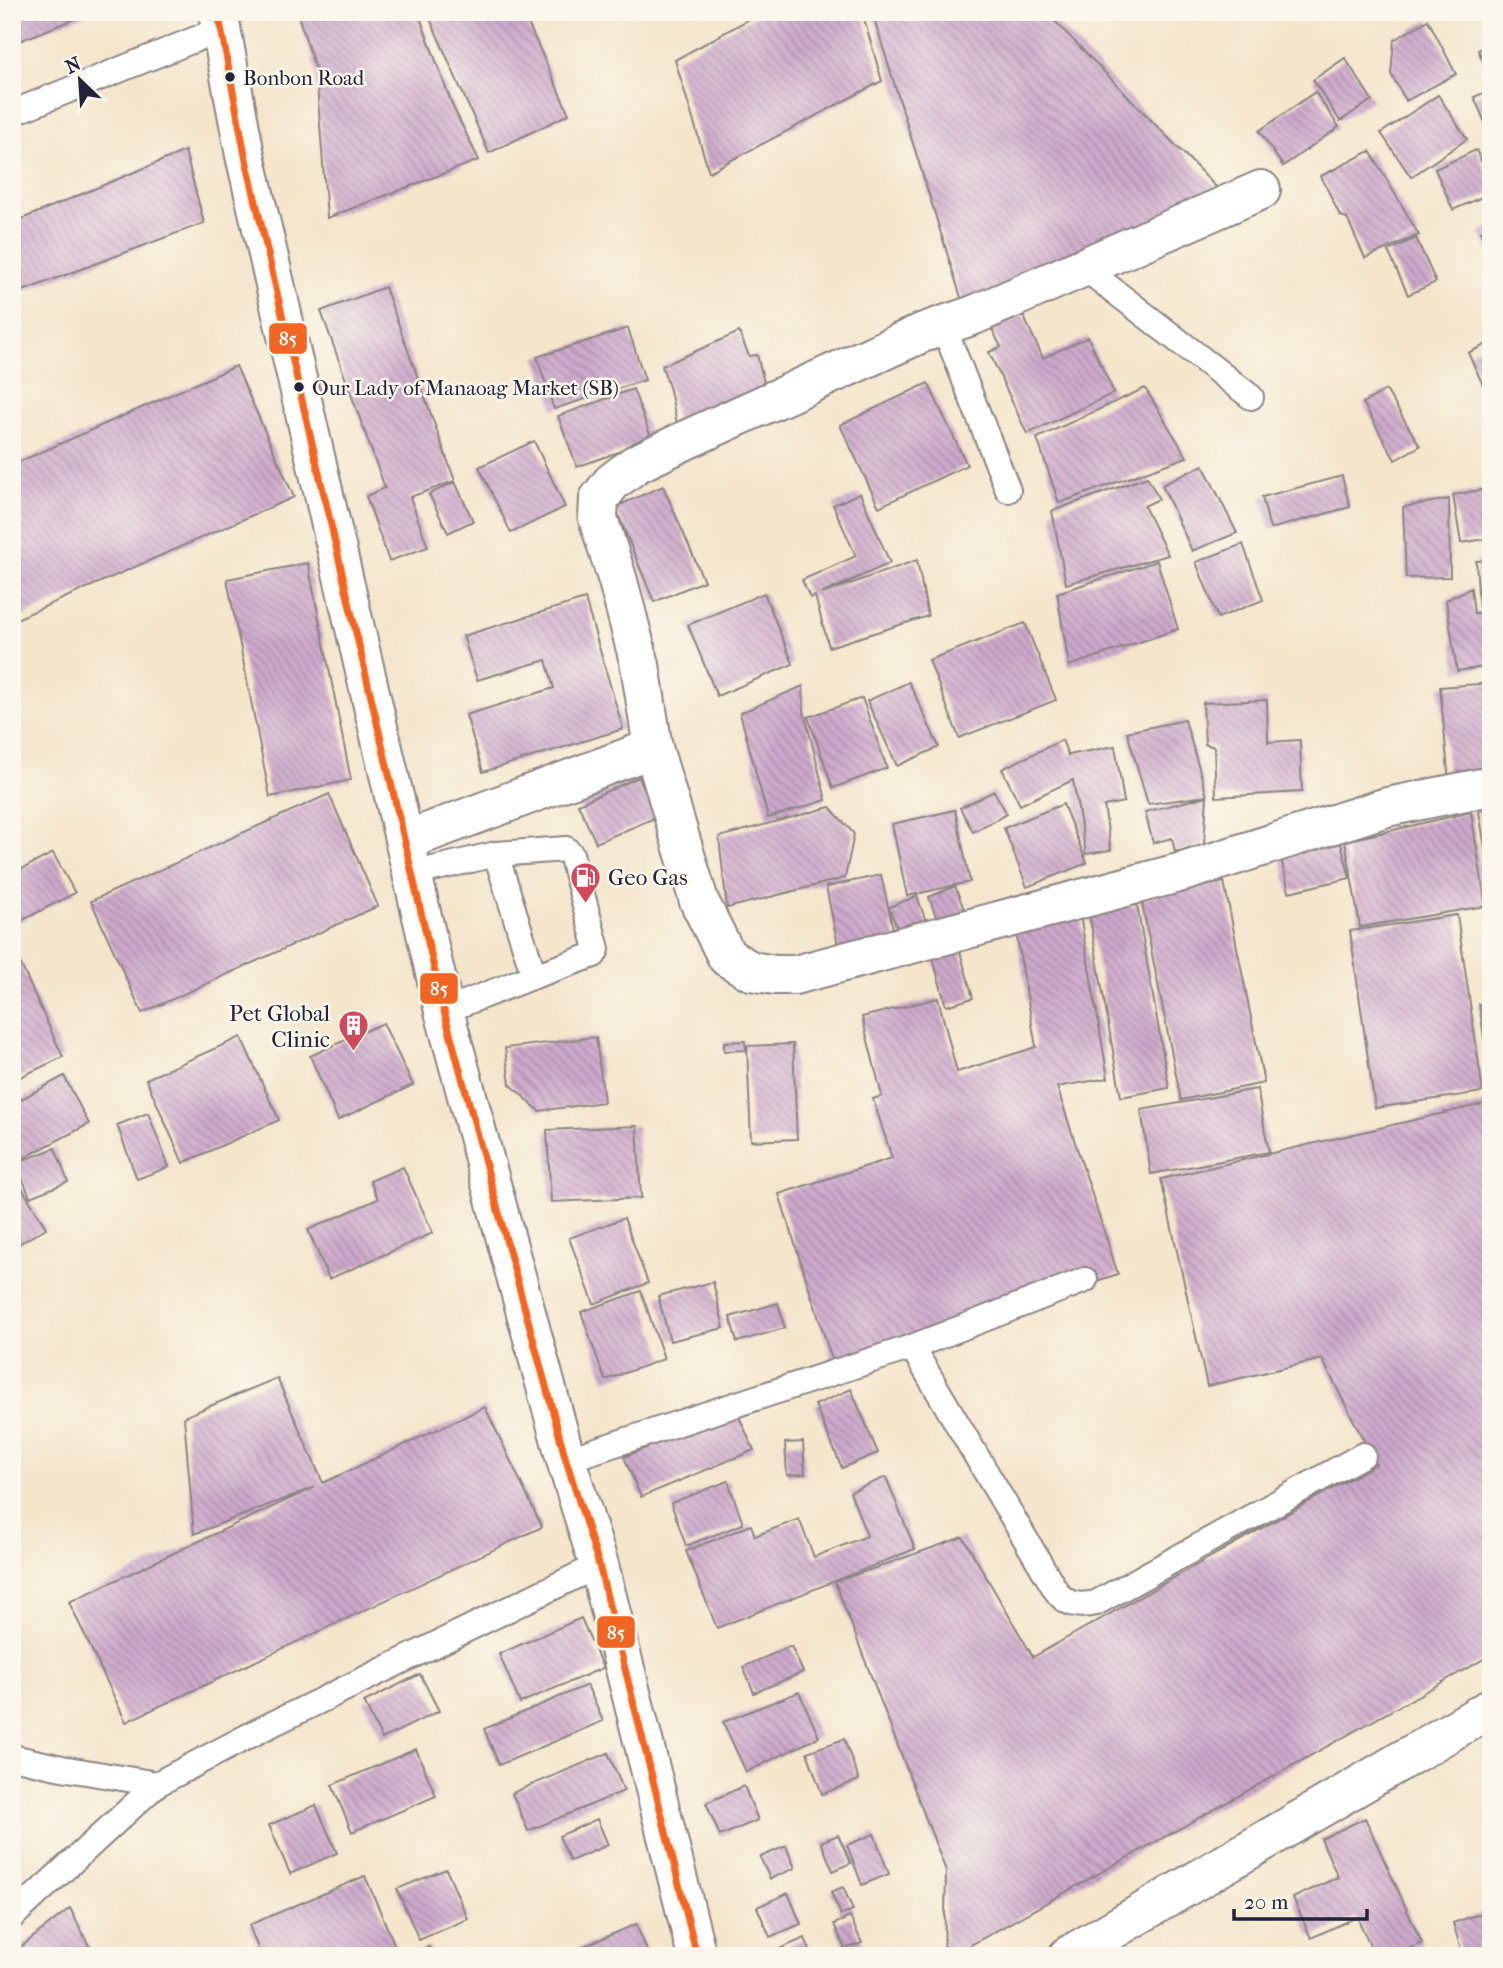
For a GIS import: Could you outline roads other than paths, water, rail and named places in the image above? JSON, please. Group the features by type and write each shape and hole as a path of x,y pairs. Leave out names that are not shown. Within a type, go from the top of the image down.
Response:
{"street":[{"path":"220,21 245,155 443,1011 566,1460 599,1565 697,1956"},
{"path":"1261,190 974,315 924,332 636,464 612,482 599,499 598,518 640,665 653,748 699,901 727,957 751,971 795,975 1186,871 1387,807 1491,786"},
{"path":"408,858 653,748"},
{"path":"1068,1956 1491,1707"}],"lane":[{"path":"12,113 220,21"},
{"path":"1083,268 1251,397"},
{"path":"943,326 1008,490"},
{"path":"408,858 566,849 571,854 597,949 594,955 443,1011"},
{"path":"496,854 534,976"},
{"path":"566,1460 912,1346 1085,1280"},
{"path":"912,1346 1061,1599 1074,1605 1096,1603 1363,1455"},
{"path":"12,1917 157,1784 260,1730 599,1565"},
{"path":"12,1757 157,1784"}],"place":[{"name":"Bonbon Road","path":"230,77"},
{"name":"Our Lady of Manaoag Market (SB)","path":"299,387"},
{"name":"Geo Gas","path":"585,904"},
{"name":"Pet Global Clinic","path":"353,1053"}]}
